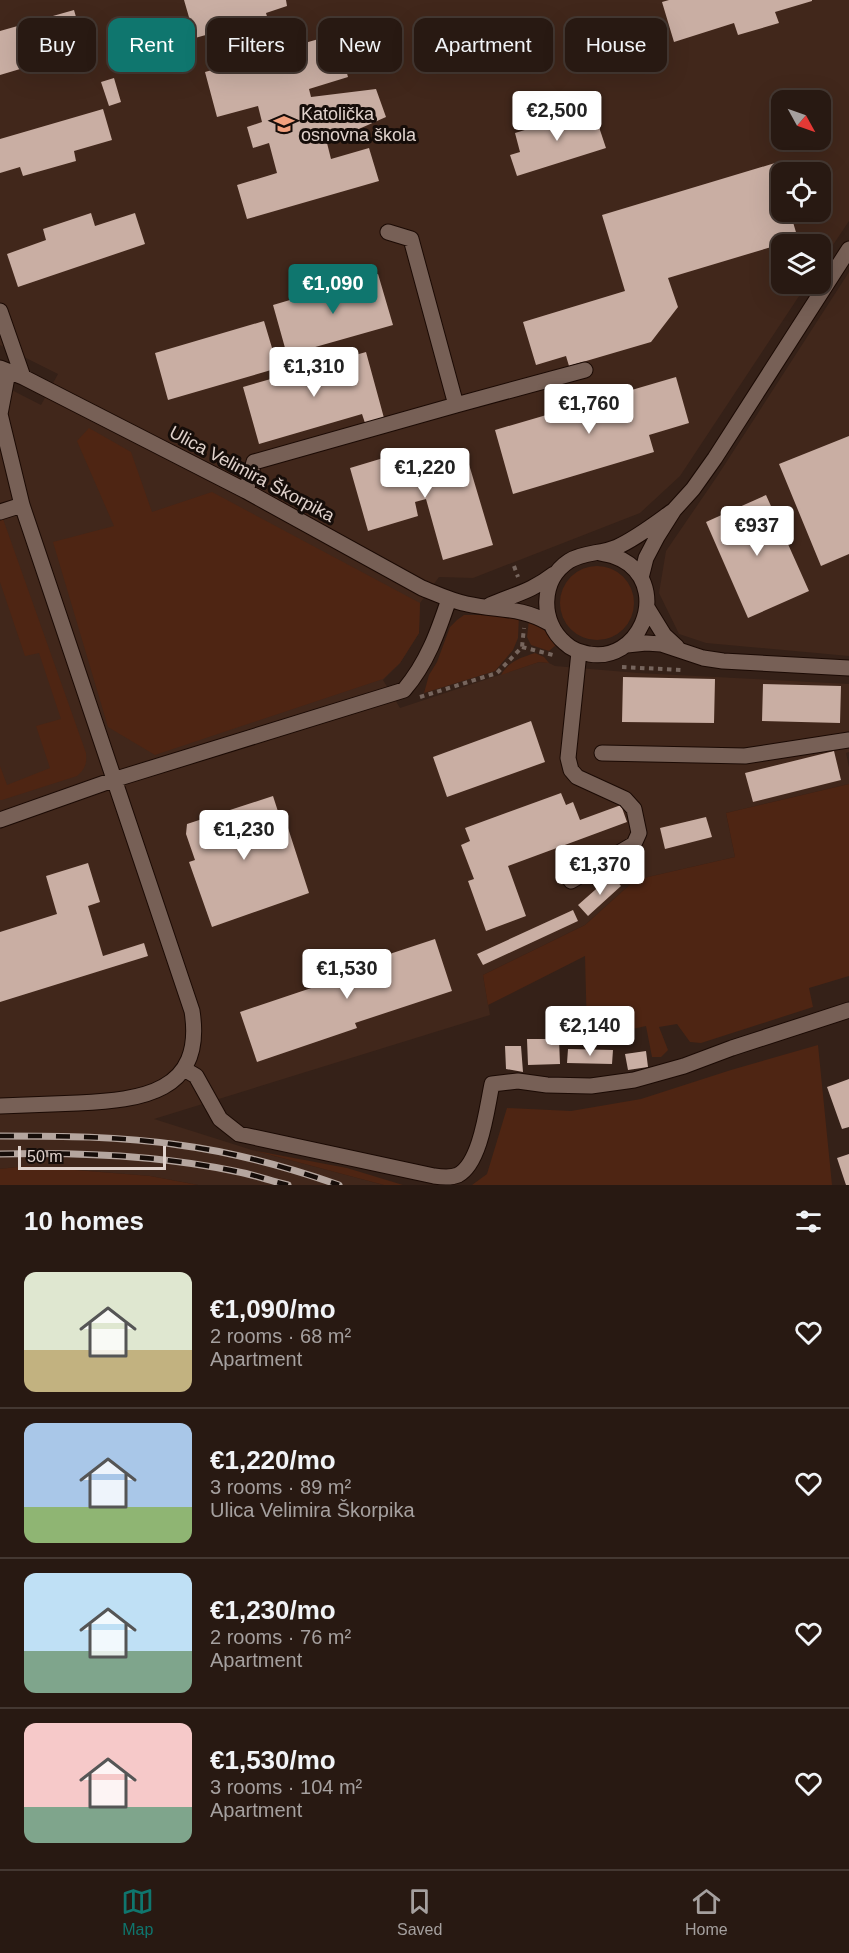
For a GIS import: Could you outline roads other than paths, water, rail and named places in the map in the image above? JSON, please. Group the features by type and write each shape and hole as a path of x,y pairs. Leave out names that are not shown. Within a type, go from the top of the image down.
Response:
{"street":[{"path":"388,232 411,238 456,405"},
{"path":"641,578 646,558 674,510 693,489 715,458 849,249"},
{"path":"0,310 23,377"},
{"path":"0,1106 116,1101 135,1098 155,1091 170,1082 184,1069 194,1046 195,1028 192,1011 22,505 0,414 4,370"},
{"name":"Ulica Velimira Škorpika","path":"4,370 23,377 246,491 422,588 469,605 525,612 549,623"},
{"path":"246,491 254,462 585,370"},
{"path":"0,512 22,505"},
{"path":"600,553 629,541 674,510"},
{"path":"627,645 637,635 648,609 647,593 641,578 630,565 616,556 600,553 583,554 568,561 556,573 548,588 545,606 549,623 556,635 579,652 596,655 612,652 627,645 646,643 661,644 703,658 723,661 849,668"},
{"name":"Ulica Velimira Škorpika","path":"488,606 539,586 556,573"},
{"path":"0,820 113,780 404,690 428,655 449,599"},
{"path":"648,609 663,635 679,649"},
{"path":"571,881 634,844 639,833 634,809 625,800 577,777 571,770 568,759 579,652"},
{"path":"602,753 745,756 849,740"},
{"path":"184,1069 196,1076 220,1119 239,1134 446,1177 458,1175 473,1158 480,1140 492,1084 518,1081 547,1085 591,1086 633,1080 684,1066 742,1044 849,1010"}],"railway":[{"path":"0,1136 112,1138 179,1145 260,1161 339,1185"},
{"path":"0,1154 90,1154 150,1158 245,1173 288,1185"}],"place":[{"name":"Katolička osnovna škola","path":"284,124"}]}
